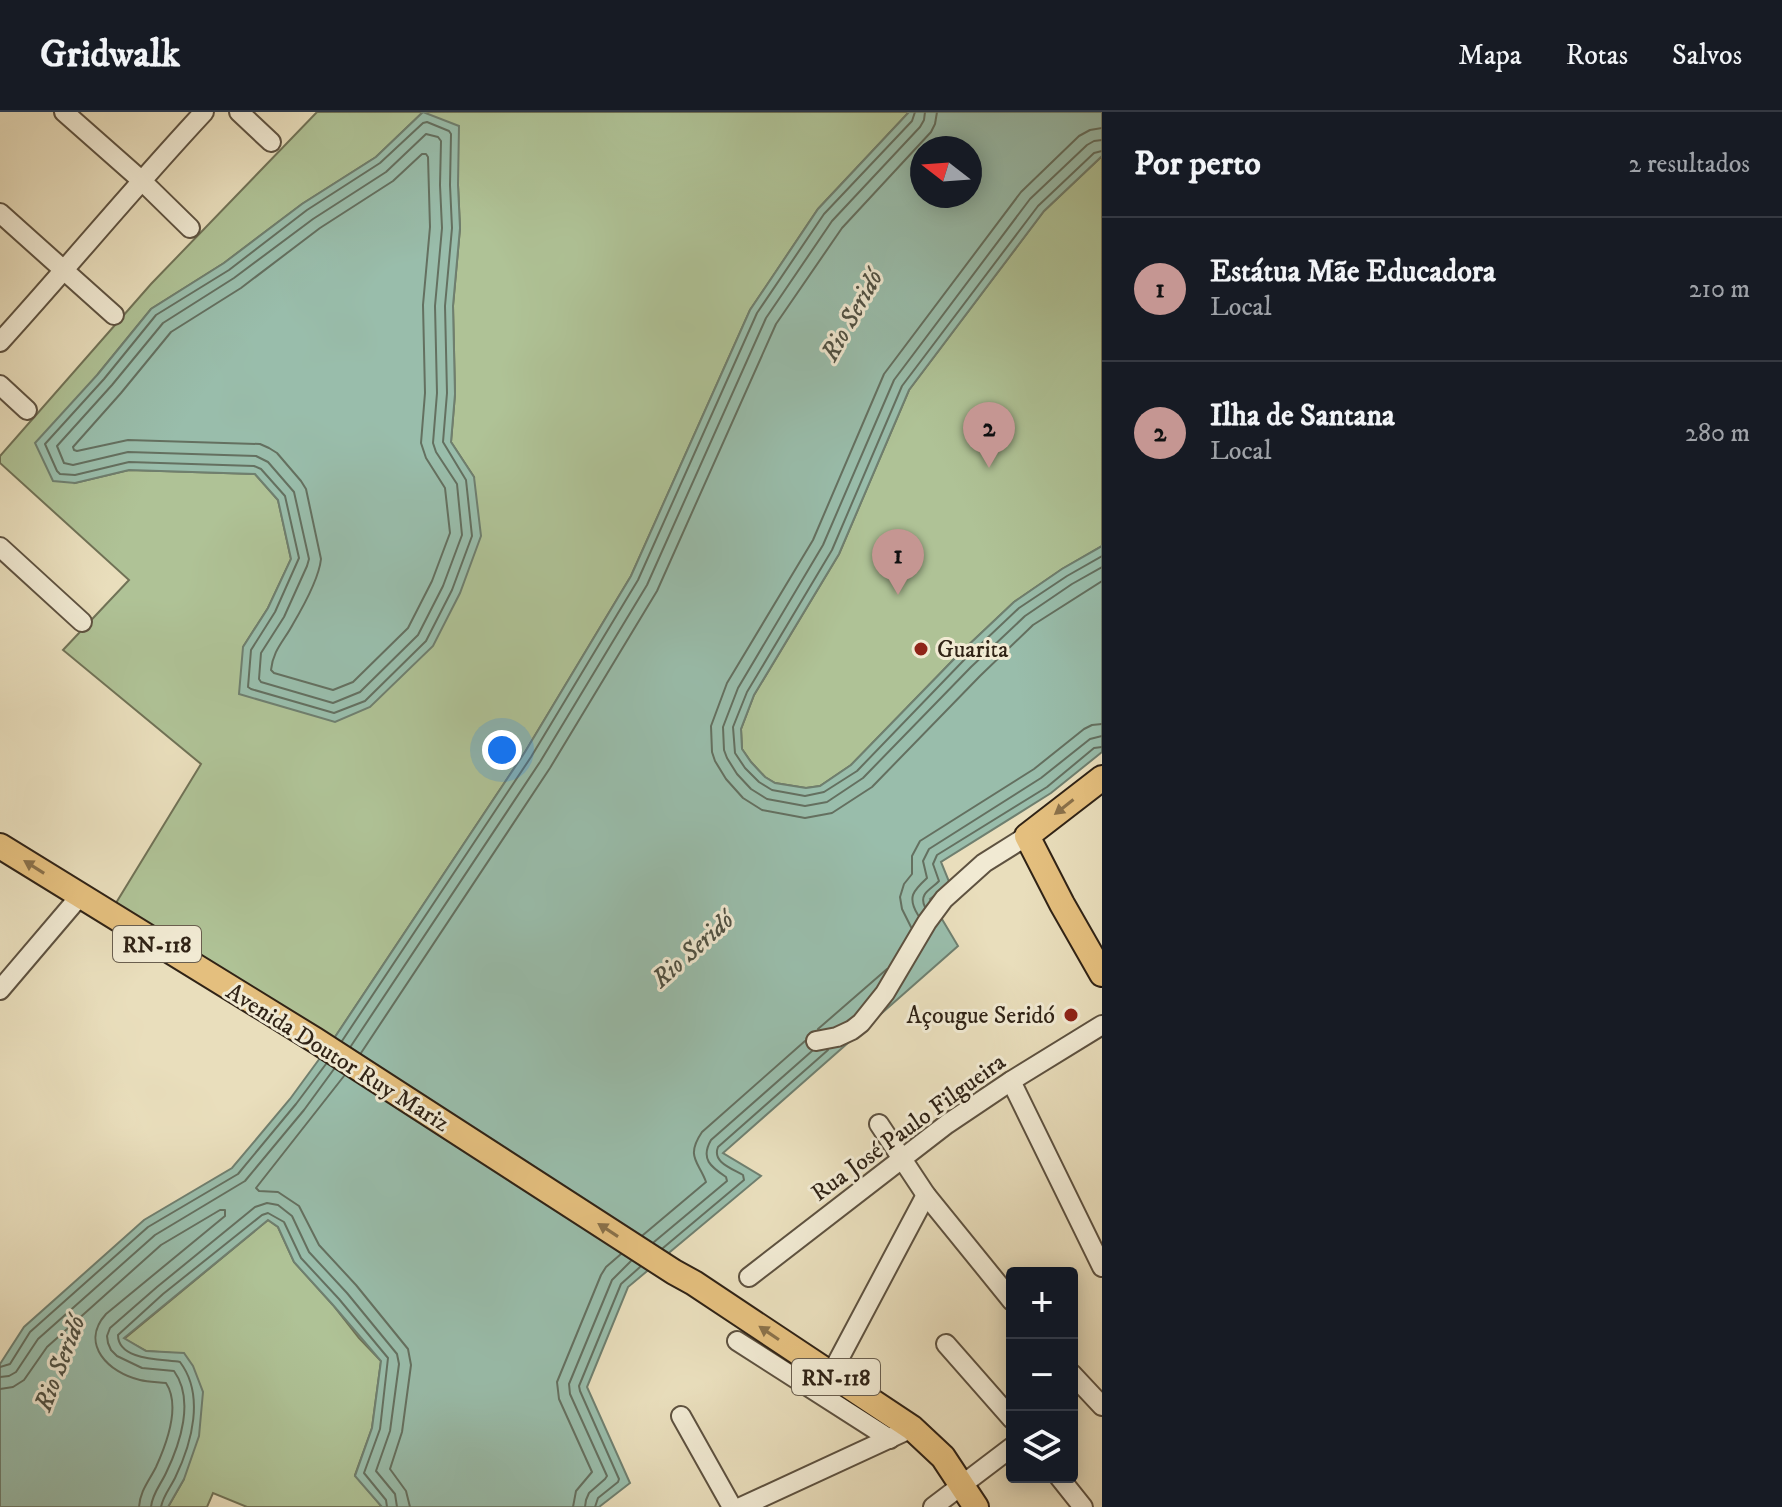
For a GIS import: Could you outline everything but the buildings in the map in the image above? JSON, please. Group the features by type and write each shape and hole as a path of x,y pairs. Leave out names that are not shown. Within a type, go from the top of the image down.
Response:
{"main road":[{"path":"1099,959 1062,904 1027,836 1102,778"},
{"name":"Avenida Doutor Ruy Mariz","path":"0,846 315,1040 831,1374"},
{"name":"RN-118","path":"831,1374 901,1433 943,1457 976,1507"}],"street":[{"path":"64,112 190,228"},
{"path":"0,342 204,112"},
{"path":"239,112 271,142"},
{"path":"0,213 114,315"},
{"path":"0,385 27,410"},
{"path":"0,547 82,622"},
{"path":"816,1041 837,1037 861,1023 885,993 944,899 984,863 1027,836"},
{"path":"0,990 80,896"},
{"name":"Rua José Paulo Filgueira","path":"749,1277 947,1124 1102,1025"},
{"path":"1011,1081 1102,1267"},
{"path":"879,1124 926,1195 1006,1294"},
{"path":"831,1374 926,1195"},
{"path":"737,1341 901,1433"},
{"path":"946,1344 1006,1412"},
{"path":"1078,1388 1102,1406"},
{"path":"681,1416 732,1507"},
{"path":"741,1507 901,1433"},
{"path":"933,1507 1006,1452"},
{"path":"1064,1483 1083,1507"}],"shaded area":[{"path":"317,112 423,112 909,112 818,209 750,310 631,576 525,752 331,1043 116,903 201,764 63,650 129,580 0,463 0,456 151,284","holes":["423,112 458,185 460,228 453,306 455,394 451,442 474,477 243,647 268,608 291,559 278,500 255,474 129,470 75,483 98,374 151,309 224,263 302,204 376,157"]},
{"path":"1102,156 1102,546 1014,602 851,765 820,786 806,788 775,783 765,777 742,749 741,729 754,695 839,554 909,390 1044,211"},
{"path":"268,1220 278,1227 294,1262 381,1361 372,1428 355,1475 382,1507 247,1507 213,1493 207,1507 168,1507 184,1479 184,1354 146,1351 124,1339"}],"water":[{"path":"423,112 459,126 460,228 453,306 455,394 451,442 474,477 481,536 460,593 433,646 370,707 335,722 239,694 243,647 268,608 291,559 278,500 255,474 129,470 75,483 53,481 35,443 98,374 151,309 224,263 302,204 376,157"},
{"name":"Rio Seridó","path":"909,112 1102,112 1102,156 1044,211 909,390 839,554 754,695 741,729 742,749 765,777 775,783 806,788 820,786 851,765 1014,602 1102,546 1102,752 1051,793 941,862 950,884 930,899 958,946 723,1153 761,1176 628,1287 587,1387 630,1483 599,1507 382,1507 355,1476 372,1428 381,1361 294,1262 278,1227 268,1220 124,1338 146,1351 184,1353 203,1392 199,1436 184,1479 168,1507 0,1507 0,1364 24,1327 144,1220 232,1168 290,1099 331,1043 525,752 631,576 750,310 818,209"}],"place":[{"name":"Ilha de Santana","path":"989,468"},
{"name":"Estátua Mãe Educadora","path":"898,595"},
{"name":"Guarita","path":"921,649"},
{"name":"Açougue Seridó","path":"1071,1015"}]}
